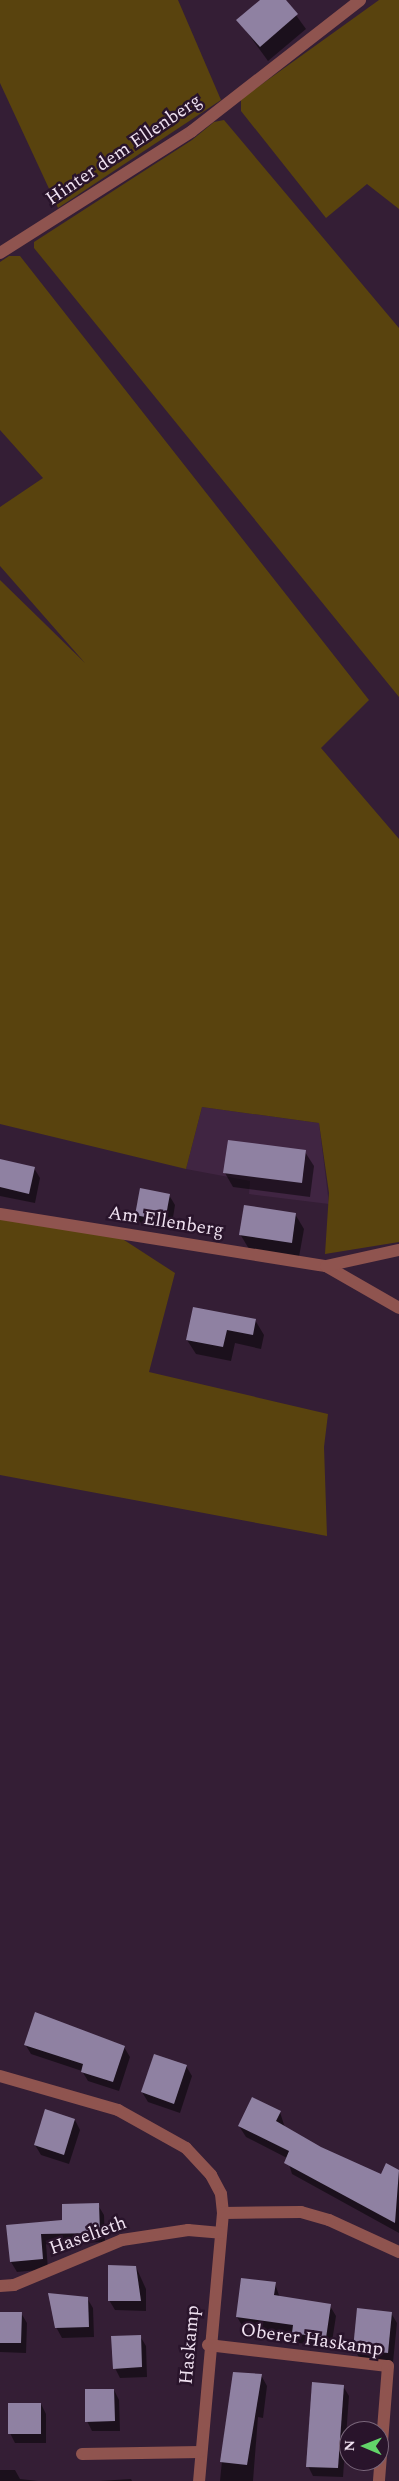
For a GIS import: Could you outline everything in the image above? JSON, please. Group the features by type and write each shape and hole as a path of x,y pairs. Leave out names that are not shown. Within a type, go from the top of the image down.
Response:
{"street":[{"name":"Hinter dem Ellenberg","path":"0,253 192,131 360,0"},
{"name":"Am Ellenberg","path":"0,1214 326,1266 399,1308"},
{"name":"Am Ellenberg","path":"326,1266 399,1250"},
{"path":"0,2076 118,2110 186,2148 211,2175 223,2213 301,2212 328,2220 399,2252"},
{"name":"Haskamp","path":"198,2481 208,2345 223,2213"},
{"name":"Haselieth","path":"0,2286 14,2285 122,2240 188,2230 221,2233"},
{"name":"Oberer Haskamp","path":"208,2345 388,2366 379,2481"},
{"path":"82,2454 200,2452"}],"shaded area":[{"path":"0,0 178,0 221,100 58,208 0,83"},
{"path":"379,0 399,0 399,209 367,184 326,218 241,111 241,99"},
{"path":"224,120 399,328 399,697 34,248 34,242 192,140 214,122"},
{"path":"9,256 20,256 369,700 321,748 399,839 399,1242 325,1254 329,1193 319,1123 202,1107 186,1169 0,1124 0,580 85,663 0,566 0,507 43,478 0,430 0,262"},
{"path":"202,1107 319,1123 329,1204 249,1194 250,1181 186,1169"},
{"path":"0,1219 121,1238 175,1273 149,1372 328,1414 324,1447 327,1536 0,1475"}],"building":[{"path":"260,0 286,0 298,14 260,47 236,20"},
{"path":"228,1140 306,1150 302,1183 223,1173"},
{"path":"0,1159 35,1167 29,1194 0,1187"},
{"path":"140,1188 170,1194 165,1221 135,1215"},
{"path":"244,1205 296,1213 292,1243 239,1235"},
{"path":"193,1307 256,1319 253,1335 227,1330 223,1347 186,1340"},
{"path":"35,2012 125,2046 113,2082 81,2072 83,2064 24,2045"},
{"path":"154,2054 187,2065 174,2104 141,2092"},
{"path":"252,2097 281,2111 276,2121 321,2147 381,2174 386,2163 399,2170 395,2223 284,2163 289,2151 238,2126"},
{"path":"45,2109 75,2119 64,2155 34,2145"},
{"path":"99,2203 100,2233 41,2234 43,2259 10,2262 6,2225 62,2220 62,2204"},
{"path":"108,2265 136,2266 141,2301 108,2301"},
{"path":"241,2278 276,2282 274,2295 331,2304 326,2338 292,2333 293,2325 236,2317"},
{"path":"48,2293 88,2297 89,2327 55,2328"},
{"path":"357,2308 392,2312 388,2353 353,2349"},
{"path":"0,2312 22,2312 21,2343 0,2343"},
{"path":"141,2335 142,2367 113,2369 111,2336"},
{"path":"233,2372 262,2374 247,2465 220,2462"},
{"path":"312,2382 344,2385 341,2421 339,2421 338,2468 306,2467"},
{"path":"85,2389 114,2389 115,2421 85,2422"},
{"path":"8,2403 41,2403 41,2434 8,2434"}]}
